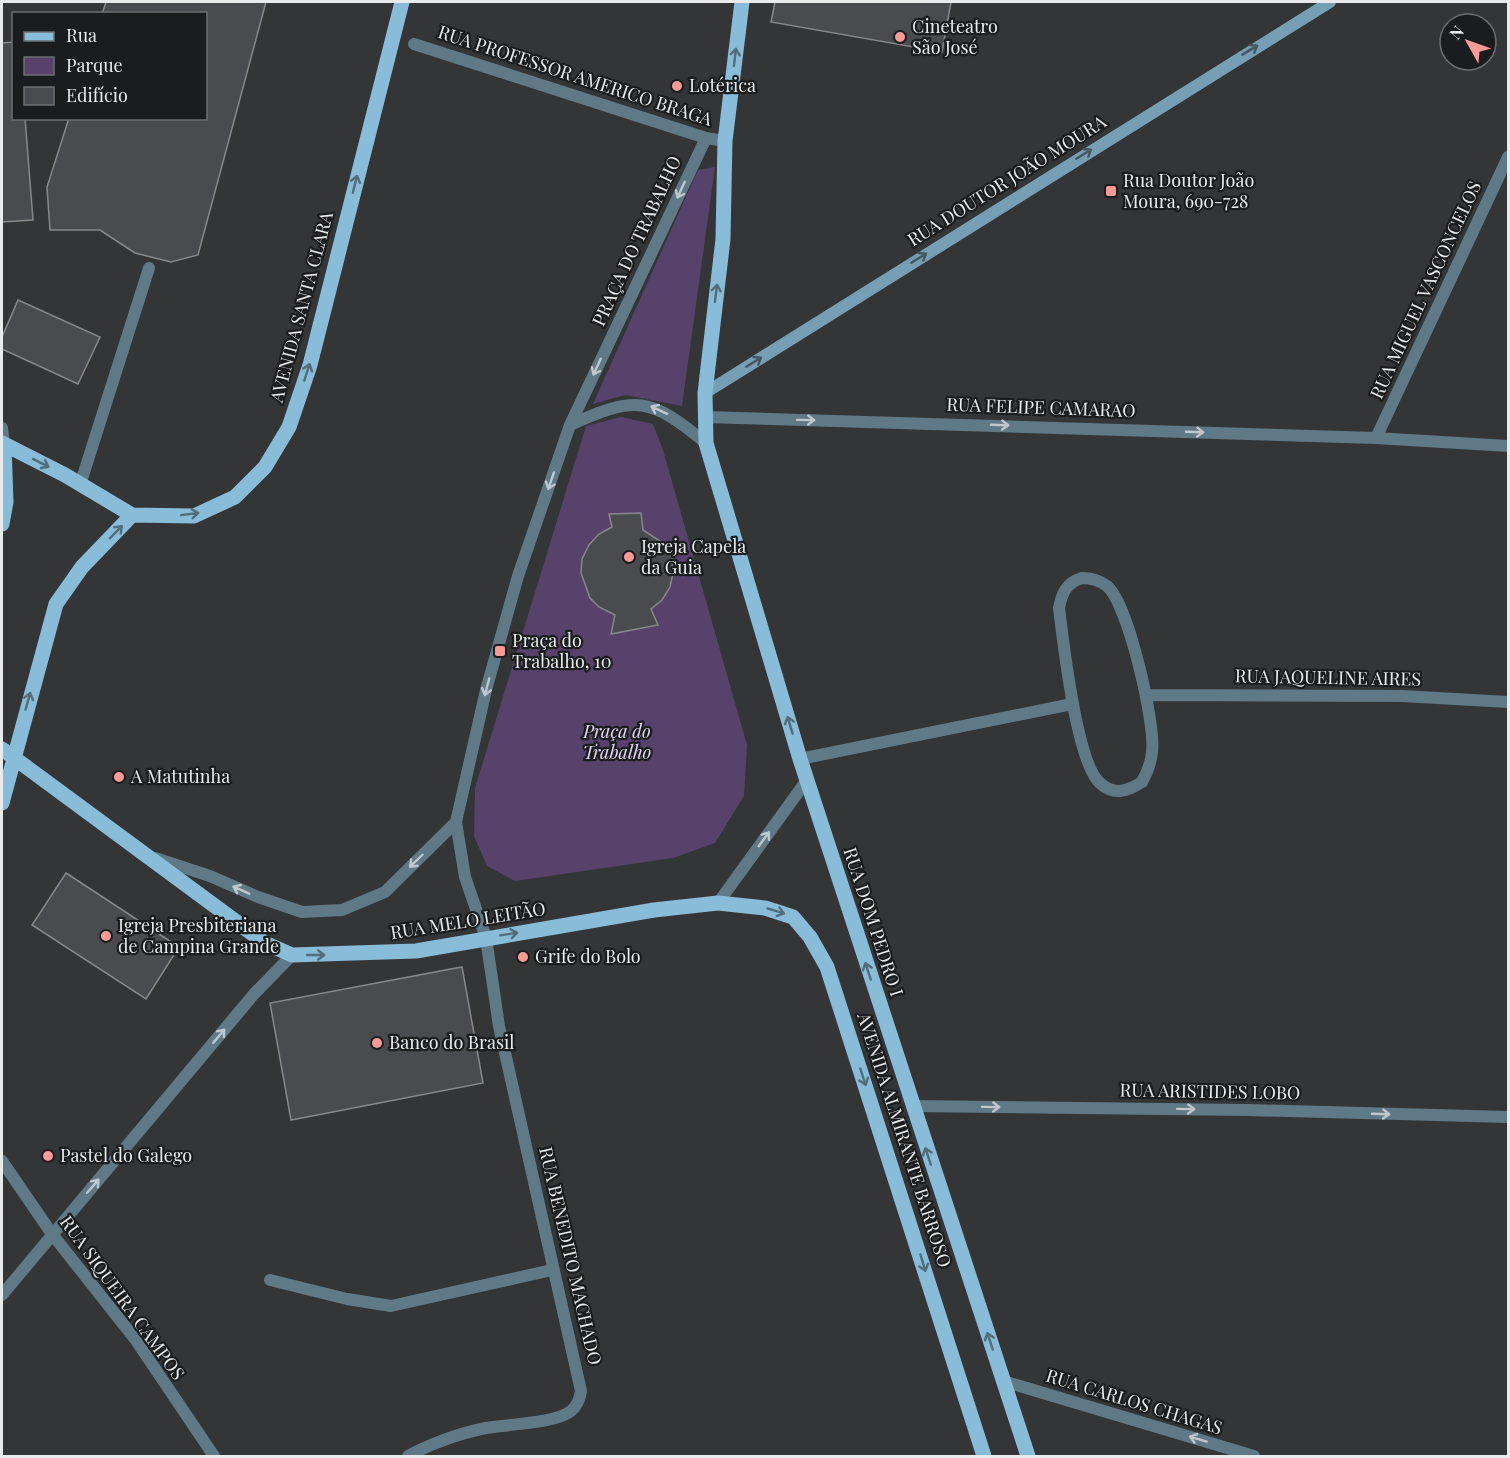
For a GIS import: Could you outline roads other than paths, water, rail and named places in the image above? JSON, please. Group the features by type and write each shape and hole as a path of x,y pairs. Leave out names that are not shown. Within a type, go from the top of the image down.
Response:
{"main road":[{"name":"AVENIDA SANTA CLARA","path":"3,443 132,515 194,516 235,497 265,467 289,427 310,364 402,2"},
{"name":"RUA DOM PEDRO I","path":"742,2 725,141 723,239 705,393 706,443 800,759 1028,1456"},
{"name":"RUA DOUTOR JOÃO MOURA","path":"705,393 1330,2"},
{"path":"2,524 6,502 3,443"},
{"path":"2,803 7,753 56,604 82,567 132,515"},
{"name":"RUA MELO LEITÃO","path":"7,753 265,943 292,955 416,951 654,910 718,903"},
{"name":"AVENIDA ALMIRANTE BARROSO","path":"718,903 765,908 793,917 810,937 827,967 984,1456"}],"street":[{"name":"RUA PROFESSOR AMERICO BRAGA","path":"414,44 706,138 725,141"},
{"name":"PRAÇA DO TRABALHO","path":"456,822 486,690 508,610 570,425 706,138"},
{"name":"RUA MIGUEL VASCONCELOS","path":"1376,438 1509,157"},
{"path":"80,485 149,268"},
{"path":"570,425 608,407 648,405 675,417 706,443"},
{"name":"RUA FELIPE CAMARAO","path":"705,417 1376,438 1509,446"},
{"path":"2,428 3,443"},
{"path":"1082,578 1094,579 1108,587 1120,603 1146,695 1153,750 1142,782 1127,791 1114,791 1100,783 1089,768 1072,704 1059,608 1062,594 1070,582 1082,578"},
{"name":"RUA JAQUELINE AIRES","path":"1146,695 1402,696 1509,702"},
{"path":"800,759 1072,704"},
{"path":"718,903 807,780"},
{"path":"142,854 210,876 258,897 302,912 342,910 384,892 456,822"},
{"name":"RUA BENEDITO MACHADO","path":"408,1456 445,1440 482,1428 559,1416 571,1411 580,1401 581,1391 499,1026 486,938 465,876 456,822"},
{"path":"2,1295 254,994 292,955"},
{"name":"RUA ARISTIDES LOBO","path":"912,1106 1247,1110 1509,1117"},
{"name":"RUA SIQUEIRA CAMPOS","path":"2,1161 52,1234 135,1339 214,1456"},
{"path":"270,1280 347,1299 391,1306 552,1270"},
{"name":"RUA CARLOS CHAGAS","path":"1004,1382 1254,1456"}],"place":[{"name":"Cineteatro São José","path":"900,37"},
{"name":"Lotérica","path":"677,86"},
{"name":"Rua Doutor João Moura, 690-728","path":"1111,191"},
{"name":"Igreja Capela da Guia","path":"629,557"},
{"name":"Praça do Trabalho, 10","path":"500,651"},
{"name":"A Matutinha","path":"119,777"},
{"name":"Igreja Presbiteriana de Campina Grande","path":"106,936"},
{"name":"Grife do Bolo","path":"523,957"},
{"name":"Banco do Brasil","path":"377,1043"},
{"name":"Pastel do Galego","path":"48,1156"}],"park label":[{"name":"Praça do Trabalho","path":"617,742"}]}
